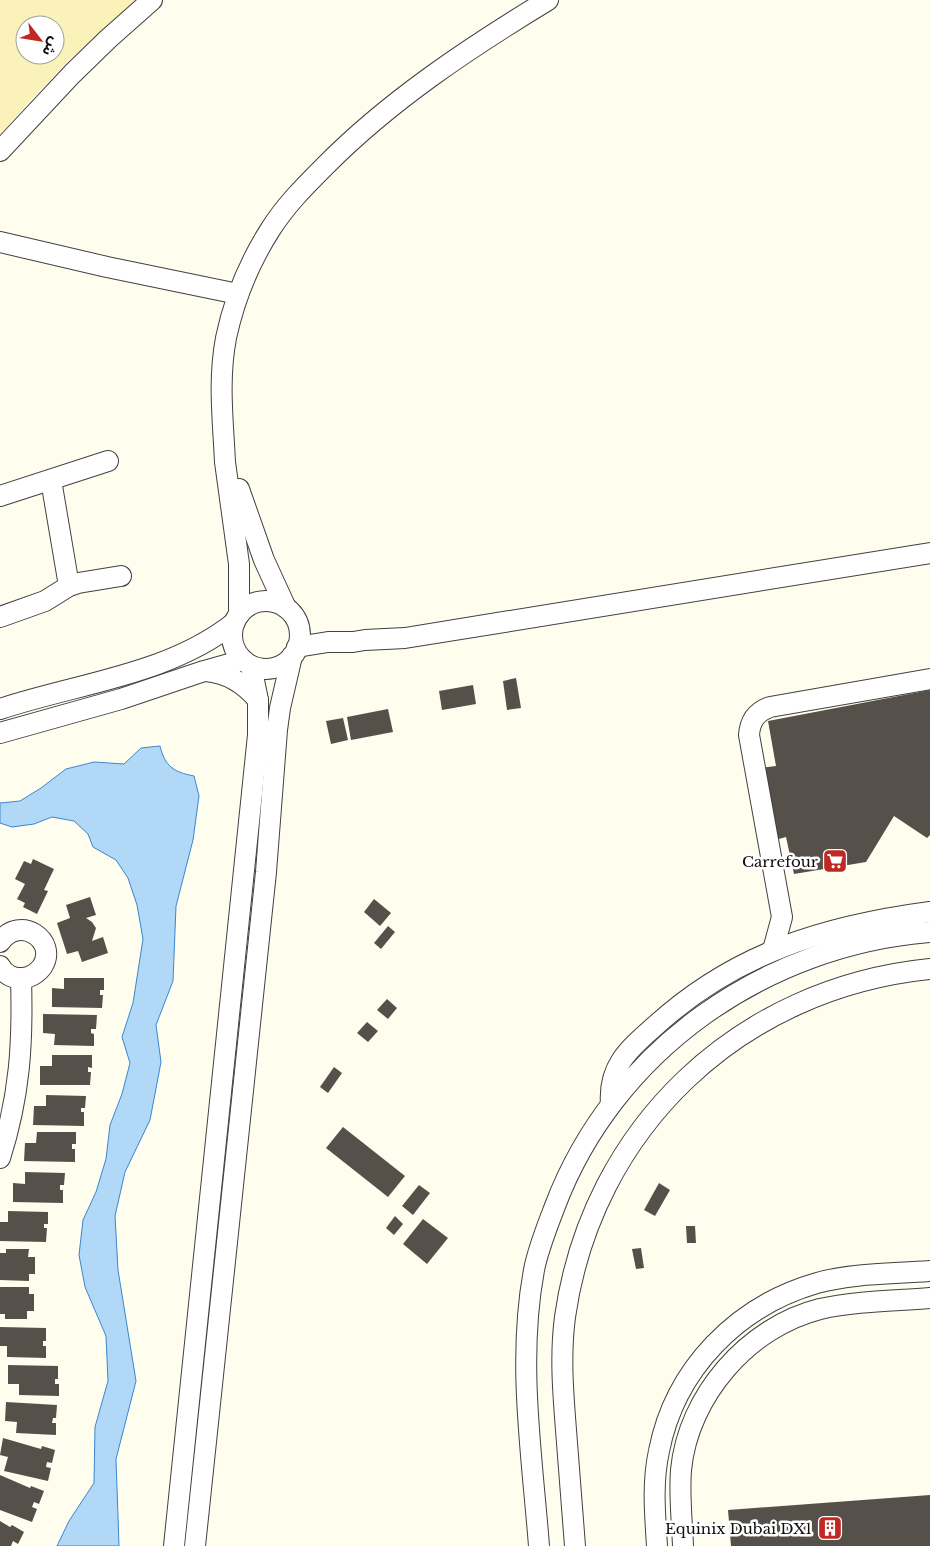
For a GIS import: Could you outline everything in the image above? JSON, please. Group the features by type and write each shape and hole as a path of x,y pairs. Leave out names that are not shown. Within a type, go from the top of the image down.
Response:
{"street":[{"path":"0,151 72,74 152,0"},
{"path":"548,0 448,65 388,110 334,157 294,197 259,247 238,294 226,338 221,377 225,462 239,564 237,618 232,632 236,652 247,663 261,669 273,668 284,664 295,652 328,642 405,638 930,553"},
{"path":"0,242 116,269 238,294"},
{"path":"195,1546 266,872 277,730 280,708 300,639 297,621 286,608 252,530 225,446"},
{"path":"0,496 108,461"},
{"path":"51,480 70,586"},
{"path":"0,617 45,602 78,583 121,576"},
{"path":"0,710 164,662 201,646 237,618 245,608 261,602 270,602 286,608"},
{"path":"0,733 154,688 204,671 247,663"},
{"path":"174,1546 258,735 258,700 247,663"},
{"path":"204,671 217,672 235,679 250,690 258,700"},
{"path":"773,950 782,917 749,735 752,720 757,714 770,707 930,679"},
{"path":"611,1104 611,1084 624,1057 667,1015 696,992 731,970 773,950 812,936 876,920 930,912"},
{"path":"782,917 796,929 812,936"},
{"path":"0,942 5,936 18,930 32,932 43,942 45,949 44,963 34,974 20,978 7,974 0,966"},
{"path":"539,1546 527,1369 527,1330 534,1269 549,1220 580,1149 611,1104 647,1063 709,1010 729,997 797,963 855,944 887,937 930,932"},
{"path":"575,1546 562,1388 565,1318 570,1284 579,1250 605,1186 628,1147 665,1100 689,1075 744,1032 797,1004 841,987 878,977 930,969"},
{"path":"0,1158 15,1103 20,1072 22,1040 20,978"},
{"path":"696,992 729,997"},
{"path":"657,1546 654,1491 663,1434 676,1398 686,1381 696,1365 722,1336 736,1323 760,1307 819,1282 930,1271"},
{"path":"684,1546 680,1490 681,1469 689,1434 709,1392 725,1369 752,1343 784,1323 819,1310 856,1303 930,1298"}],"sand":[{"path":"0,0 136,0 65,64 65,15 15,15 15,65 64,65 25,106 0,136"}],"water":[{"path":"160,746 164,759 171,767 194,776 199,796 193,840 176,906 173,981 156,1025 161,1062 150,1120 125,1172 115,1216 118,1270 136,1381 116,1459 119,1546 57,1546 69,1521 94,1483 95,1427 108,1381 106,1336 85,1287 79,1255 83,1220 96,1192 106,1159 110,1125 122,1094 130,1063 122,1037 133,1003 143,939 137,905 128,878 116,860 93,847 88,834 74,821 52,817 34,824 12,827 0,823 0,803 20,801 66,769 94,762 124,764 141,748"}],"building":[{"path":"516,678 521,708 507,710 503,681"},
{"path":"473,685 476,704 442,710 439,691"},
{"path":"930,690 930,835 927,838 894,816 866,862 794,874 786,837 775,840 760,768 776,766 768,721"},
{"path":"388,709 393,732 351,740 347,717"},
{"path":"343,718 348,740 331,744 326,721"},
{"path":"33,859 54,869 44,890 48,891 37,914 23,907 25,903 17,899 25,884 15,879 24,861 31,864"},
{"path":"90,897 96,915 86,918 96,928 92,941 103,937 108,953 82,962 78,951 67,954 57,923 70,918 66,905"},
{"path":"374,899 391,913 380,926 364,912"},
{"path":"388,926 395,932 381,949 374,943"},
{"path":"64,978 104,978 104,990 100,990 100,995 103,995 102,1008 52,1007 52,988 64,989"},
{"path":"387,999 397,1008 388,1019 377,1010"},
{"path":"43,1014 97,1015 96,1029 91,1029 91,1033 94,1034 94,1046 54,1045 55,1034 43,1033"},
{"path":"367,1022 378,1031 368,1042 357,1033"},
{"path":"52,1055 92,1055 92,1068 88,1067 88,1072 91,1072 90,1085 40,1085 40,1066 52,1066"},
{"path":"334,1067 342,1073 328,1093 320,1087"},
{"path":"46,1095 86,1096 85,1108 81,1108 81,1112 84,1112 84,1126 33,1125 34,1106 46,1106"},
{"path":"343,1127 405,1176 388,1197 326,1148"},
{"path":"37,1132 76,1132 76,1144 72,1144 72,1149 75,1149 75,1162 24,1161 25,1143 36,1143"},
{"path":"25,1172 65,1173 64,1185 60,1185 60,1190 63,1190 63,1203 13,1202 13,1183 25,1184"},
{"path":"659,1183 670,1190 655,1216 644,1210"},
{"path":"419,1185 430,1193 413,1215 402,1206"},
{"path":"8,1211 48,1212 48,1224 44,1224 44,1228 47,1228 46,1242 0,1241 0,1222 8,1222"},
{"path":"395,1216 403,1224 394,1235 386,1228"},
{"path":"423,1219 448,1238 427,1264 403,1244"},
{"path":"686,1226 695,1226 696,1243 687,1243"},
{"path":"641,1248 644,1268 636,1269 632,1249"},
{"path":"6,1249 29,1249 28,1257 35,1257 35,1274 29,1274 29,1281 0,1280 0,1253 6,1253"},
{"path":"0,1287 29,1287 29,1294 34,1294 34,1311 27,1311 27,1319 5,1319 5,1314 0,1314"},
{"path":"0,1327 46,1328 46,1341 43,1341 43,1346 46,1346 46,1358 7,1357 7,1346 0,1346"},
{"path":"8,1365 58,1366 58,1379 55,1379 55,1384 59,1384 59,1396 19,1395 19,1384 8,1384"},
{"path":"6,1402 57,1405 56,1418 53,1418 52,1423 56,1423 56,1435 16,1433 17,1422 5,1421"},
{"path":"3,1438 41,1449 42,1446 55,1450 52,1463 47,1462 46,1467 51,1468 48,1481 4,1471 8,1457 0,1455"},
{"path":"0,1475 30,1488 31,1486 44,1491 39,1504 34,1502 32,1507 37,1509 32,1522 0,1510"},
{"name":"Equinix Dubai DX1","path":"930,1495 930,1546 731,1546 728,1510"},
{"path":"0,1521 24,1532 18,1544 13,1541 11,1546 0,1546"}],"place":[{"name":"Carrefour","path":"835,861"},
{"name":"Equinix Dubai DX1","path":"830,1528"}]}
